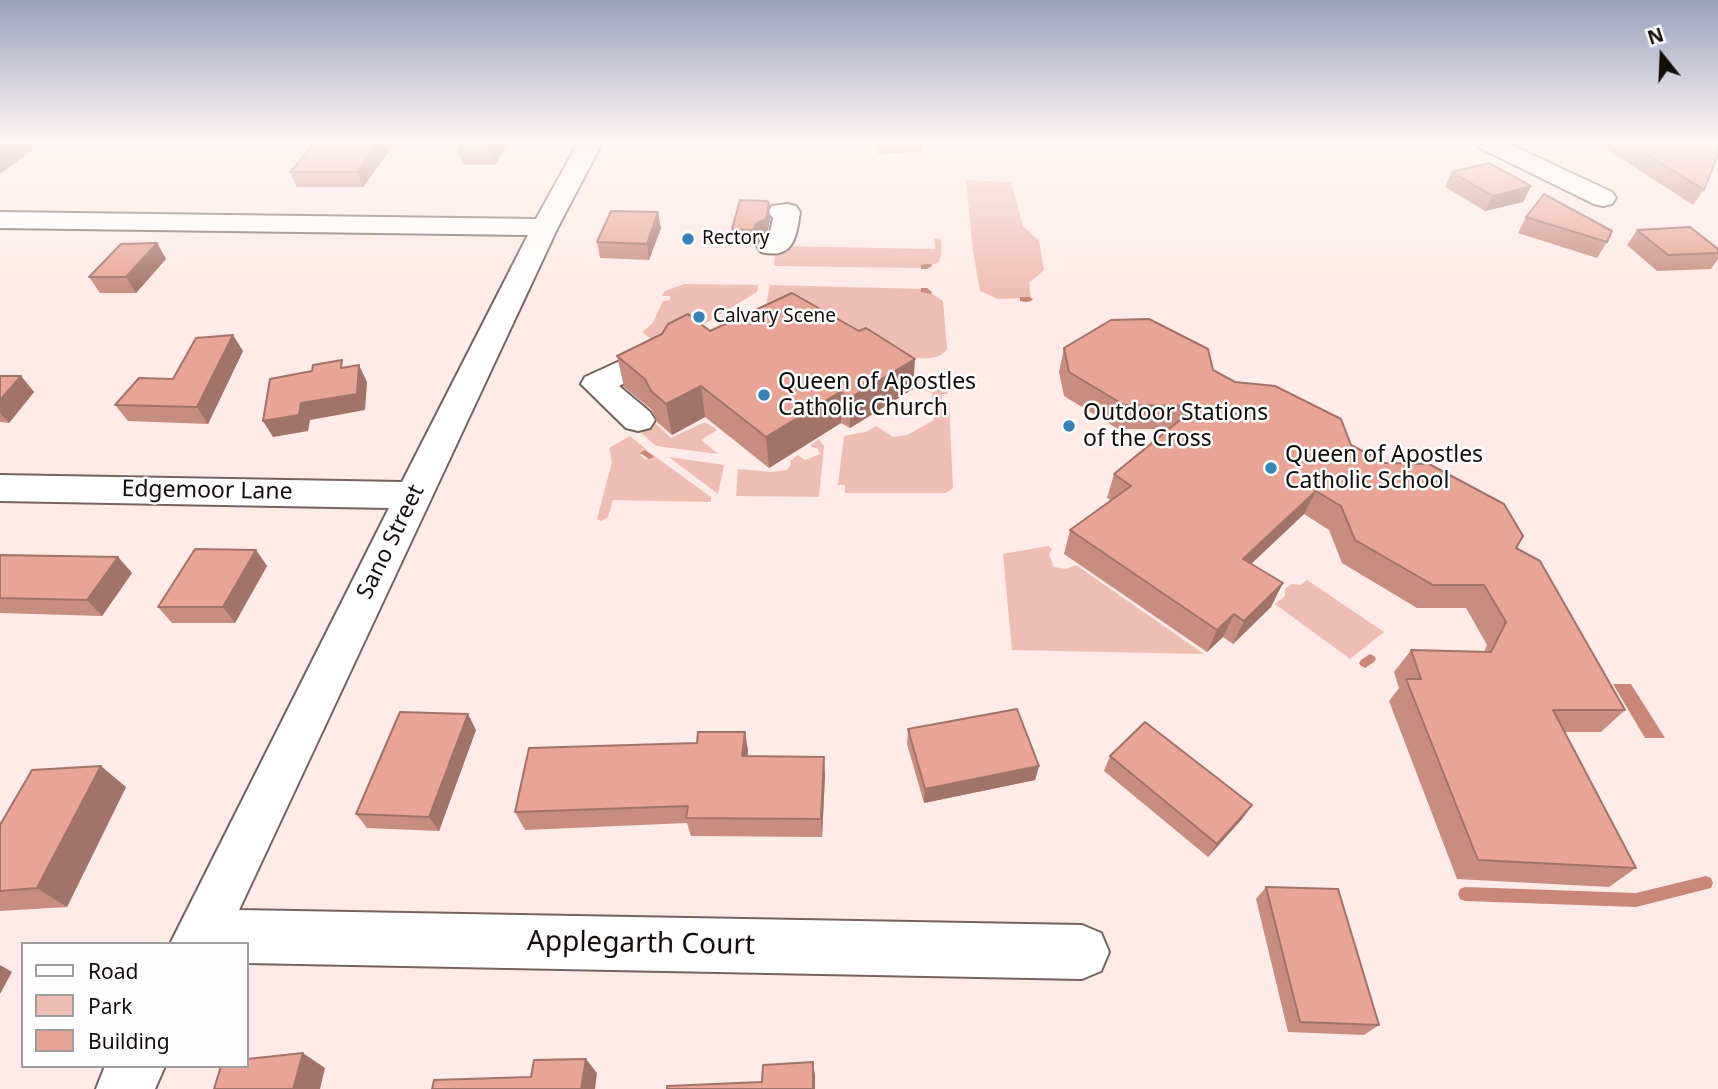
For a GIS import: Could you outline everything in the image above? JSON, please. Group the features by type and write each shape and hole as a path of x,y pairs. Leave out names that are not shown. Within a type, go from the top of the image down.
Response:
{"street":[{"name":"Sano Street","path":"198,940 563,194"},
{"path":"1594,194 1603,198"},
{"path":"771,246 782,241 787,212 781,212"},
{"path":"0,220 545,227"},
{"path":"638,420 597,384 654,355"},
{"name":"Edgemoor Lane","path":"0,488 415,495"},
{"name":"Applegarth Court","path":"198,940 1082,952"},
{"path":"125,1089 135,1068"}],"green space":[{"path":"967,194 1014,194 1023,226 1039,241 1044,270 1029,283 1031,298 998,299 980,291"},
{"path":"934,239 941,240 940,260 922,268 774,266 776,246 935,249"},
{"path":"684,284 758,285 757,292 706,323 655,342 642,332 652,324 663,301 670,300 670,296 662,296 665,291"},
{"path":"770,285 925,289 943,301 947,349 935,357 910,358 763,321"},
{"path":"931,382 945,387 948,394 942,394 942,402 949,403 953,488 946,493 845,493 845,485 838,485 844,436 866,432 876,426 893,437 907,435 934,420 932,393 920,388"},
{"path":"705,422 717,430 701,440 718,454 656,446 639,431 655,423 671,438"},
{"path":"630,436 647,450 640,455 646,460 653,455 711,497 711,502 613,500 608,517 601,521 597,519 612,462 609,448"},
{"path":"819,439 824,446 819,497 736,496 738,469 771,472 787,470 790,461 798,455 805,460 820,454 818,449 810,446"},
{"path":"669,457 724,465 718,494"},
{"path":"1048,546 1052,549 1049,555 1054,567 1066,569 1076,565 1204,654 1012,650 1003,554"},
{"path":"1307,580 1384,632 1350,659 1275,604 1285,596 1285,589 1292,584 1301,585"}],"shaded area":[{"path":"1613,684 1631,684 1665,738 1645,738"}],"building":[{"path":"1544,194 1612,231 1607,242 1526,217"},
{"path":"740,200 769,203 766,219 757,223 753,230 732,229"},
{"path":"611,211 658,212 647,244 597,242"},
{"path":"1690,227 1718,249 1718,253 1668,255 1637,230"},
{"path":"157,243 126,277 89,277 121,244"},
{"name":"Queen of Apostles Catholic Church","path":"792,293 859,331 866,328 915,359 850,398 840,392 766,437 701,386 666,404 651,391 645,379 617,356 662,334 668,324 688,314 710,331"},
{"path":"1149,319 1208,349 1213,370 1235,382 1275,386 1341,419 1351,445 1385,463 1429,464 1504,504 1523,536 1516,548 1540,561 1625,710 1553,710 1636,868 1478,860 1406,679 1421,679 1411,650 1491,652 1506,622 1484,585 1433,585 1355,540 1341,506 1316,491 1243,559 1283,583 1244,621 1234,614 1217,630 1070,530 1131,486 1114,474 1197,406 1124,405 1069,372 1064,348 1111,320"},
{"path":"233,335 197,407 115,405 139,378 173,379 196,338"},
{"path":"342,360 341,368 359,365 357,394 301,403 299,415 263,421 270,379 312,371 313,365"},
{"path":"0,376 21,376 0,400"},
{"path":"195,549 256,550 223,607 158,607"},
{"path":"0,555 118,557 87,600 0,598"},
{"path":"1017,709 1039,766 925,789 908,729"},
{"path":"400,712 468,714 429,817 356,814"},
{"path":"1145,722 1252,805 1217,844 1110,756"},
{"path":"698,732 745,732 742,756 824,757 821,819 686,818 688,806 515,812 529,748 697,743"},
{"path":"101,766 37,888 0,891 0,825 32,770"},
{"path":"1266,887 1338,889 1379,1025 1300,1022"},
{"path":"303,1053 293,1089 214,1089 220,1068 248,1068 248,1059"},
{"path":"586,1059 581,1089 432,1089 434,1080 531,1077 534,1060"},
{"path":"813,1062 813,1089 667,1089 667,1086 762,1082 763,1065"}],"waterway":[{"path":"924,267 928,266"},
{"path":"924,290 928,292"},
{"path":"1023,299 1029,299"},
{"path":"945,396 946,400"},
{"path":"988,396 989,402"},
{"path":"645,453 649,456"},
{"path":"1365,663 1370,659"},
{"path":"1465,894 1636,900 1706,883"}],"place":[{"name":"Rectory","path":"688,239"},
{"name":"Calvary Scene","path":"699,317"},
{"name":"Queen of Apostles Catholic Church","path":"764,395"},
{"name":"Outdoor Stations of the Cross","path":"1069,426"},
{"name":"Queen of Apostles Catholic School","path":"1271,468"}]}
